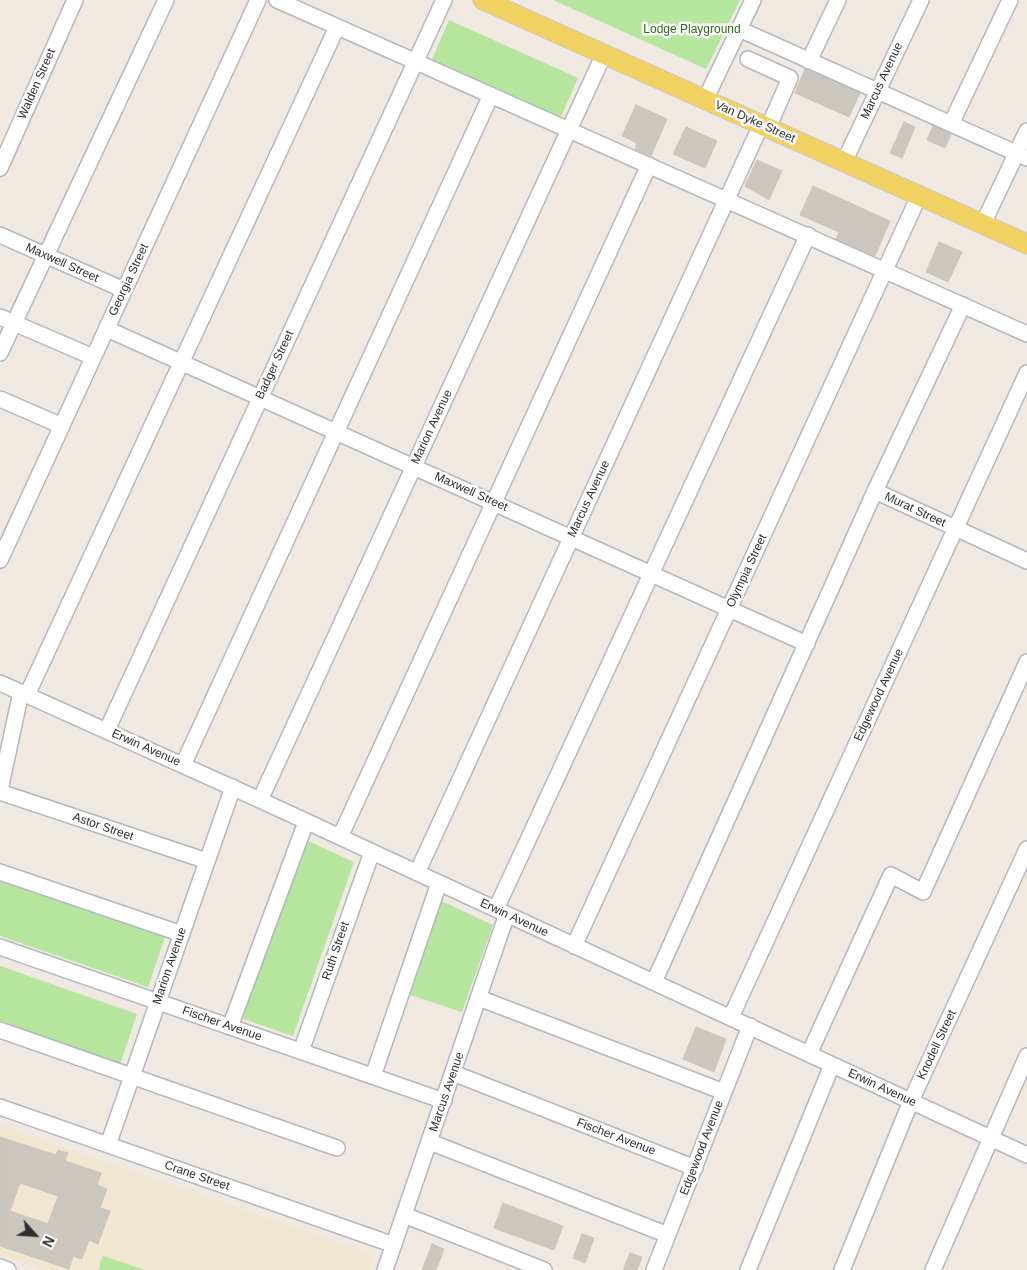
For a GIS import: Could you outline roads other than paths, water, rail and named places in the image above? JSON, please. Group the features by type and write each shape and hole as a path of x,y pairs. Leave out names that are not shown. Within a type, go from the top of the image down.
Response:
{"main road":[{"name":"Van Dyke Street","path":"483,0 1027,244"}],"street":[{"name":"Walden Street","path":"0,168 75,0"},
{"path":"0,353 166,0"},
{"name":"Georgia Street","path":"0,560 258,0"},
{"path":"277,0 1027,334"},
{"name":"Badger Street","path":"107,730 444,0"},
{"path":"705,100 753,0"},
{"path":"809,61 838,0"},
{"name":"Marcus Avenue","path":"844,162 920,0"},
{"path":"951,124 1010,0"},
{"path":"0,791 24,694 182,363 337,27"},
{"path":"739,29 1022,155"},
{"name":"Marion Avenue","path":"260,800 604,54"},
{"name":"Marcus Avenue","path":"417,873 727,200 790,78 748,59"},
{"path":"184,765 491,95"},
{"path":"983,224 1022,155 1027,131"},
{"path":"340,837 649,165"},
{"name":"Olympia Street","path":"574,946 919,196"},
{"name":"Maxwell Street","path":"0,235 124,290"},
{"name":"Marcus Avenue","path":"385,1270 479,998 502,912 651,573 808,235"},
{"path":"654,982 808,644 875,491 963,305"},
{"path":"0,316 93,357"},
{"name":"Maxwell Street","path":"106,328 808,644"},
{"name":"Edgewood Avenue","path":"731,1017 1027,372"},
{"path":"0,399 62,426"},
{"name":"Murat Street","path":"875,491 1027,561"},
{"path":"809,1054 890,875 923,892 1027,662"},
{"name":"Erwin Avenue","path":"0,683 233,787 1027,1155"},
{"name":"Marion Avenue","path":"108,1145 233,787"},
{"name":"Astor Street","path":"0,791 207,861"},
{"path":"230,1027 306,822"},
{"name":"Knodell Street","path":"842,1270 911,1102 1027,849"},
{"name":"Ruth Street","path":"301,1051 372,852"},
{"path":"0,872 182,934"},
{"path":"373,1076 439,883"},
{"name":"Fischer Avenue","path":"0,947 444,1101"},
{"path":"479,998 724,1092"},
{"name":"Edgewood Avenue","path":"654,1270 750,1026"},
{"path":"0,1030 132,1078 337,1148"},
{"path":"933,1270 1027,1056"},
{"path":"748,1270 832,1064"},
{"name":"Fischer Avenue","path":"454,1073 694,1168"},
{"name":"Crane Street","path":"0,1107 394,1245"},
{"path":"430,1142 668,1235"},
{"path":"404,1215 544,1270"},
{"path":"0,1267 8,1270"}],"park label":[{"name":"Lodge Playground","path":"692,30"}]}
